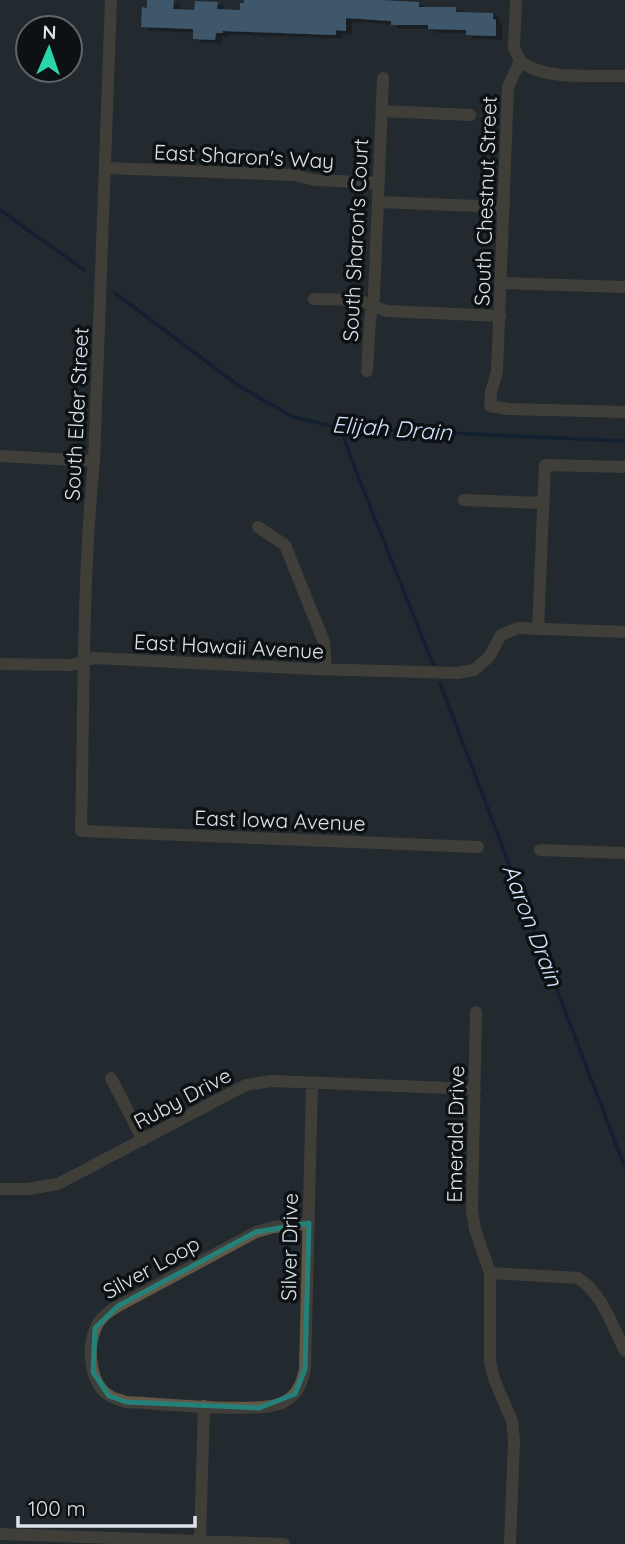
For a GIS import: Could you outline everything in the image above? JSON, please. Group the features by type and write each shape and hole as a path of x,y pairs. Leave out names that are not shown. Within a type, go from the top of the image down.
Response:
{"street":[{"name":"South Elder Street","path":"81,831 90,499 94,461 111,0"},
{"name":"South Chestnut Street","path":"516,0 514,48 520,61 508,87 498,372 491,392 491,406 508,409 625,412"},
{"path":"520,61 530,69 544,74 625,76"},
{"name":"South Sharon's Court","path":"367,371 383,78"},
{"name":"South Sharon's Court","path":"382,111 470,115"},
{"name":"East Sharon's Way","path":"106,168 294,175 315,180 379,183"},
{"path":"378,202 504,207"},
{"path":"502,283 625,287"},
{"path":"314,299 359,300 386,311 500,316"},
{"path":"0,456 94,461"},
{"path":"625,467 545,465 538,629 625,632"},
{"path":"464,500 543,503"},
{"path":"258,527 285,545 324,642 326,670"},
{"name":"East Hawaii Avenue","path":"0,664 71,665 94,658 326,670 457,673 474,670 489,657 501,635 518,628 538,629"},
{"name":"East Iowa Avenue","path":"81,831 478,847"},
{"path":"540,850 625,853"},
{"name":"Emerald Drive","path":"476,1012 472,1211 475,1229 490,1273 490,1361 494,1379 512,1421 514,1441 510,1544"},
{"path":"111,1078 143,1140"},
{"name":"Ruby Drive","path":"0,1189 28,1189 58,1184 246,1085 272,1081 475,1089"},
{"name":"Silver Drive","path":"283,1403 295,1394 303,1383 305,1369 312,1083"},
{"name":"Silver Loop","path":"283,1403 259,1408 126,1402 109,1396 99,1386 93,1372 92,1342 95,1328 104,1315 117,1306 256,1232 309,1223"},
{"path":"490,1273 578,1278 589,1285 598,1296 625,1351"},
{"path":"200,1541 204,1406"},
{"path":"0,1534 107,1541 284,1544"}],"highlighted area":[{"path":"309,1223 305,1369 295,1394 259,1408 126,1402 109,1396 93,1372 95,1328 118,1306 256,1232"}],"building":[{"path":"147,0 174,0 173,9 194,10 195,1 218,2 217,9 240,10 240,3 244,3 244,0 419,2 419,7 456,7 456,12 493,13 496,36 466,35 466,30 428,29 428,25 391,25 391,21 346,18 346,31 336,30 336,35 223,31 216,33 215,40 193,39 193,29 141,27 142,7 147,8"}],"waterway":[{"name":"Elijah Drain","path":"0,210 84,270"},
{"name":"Elijah Drain","path":"115,293 239,386 293,417 341,428 625,441"},
{"name":"Aaron Drain","path":"341,428 433,664"},
{"name":"Aaron Drain","path":"440,683 625,1168"}]}
